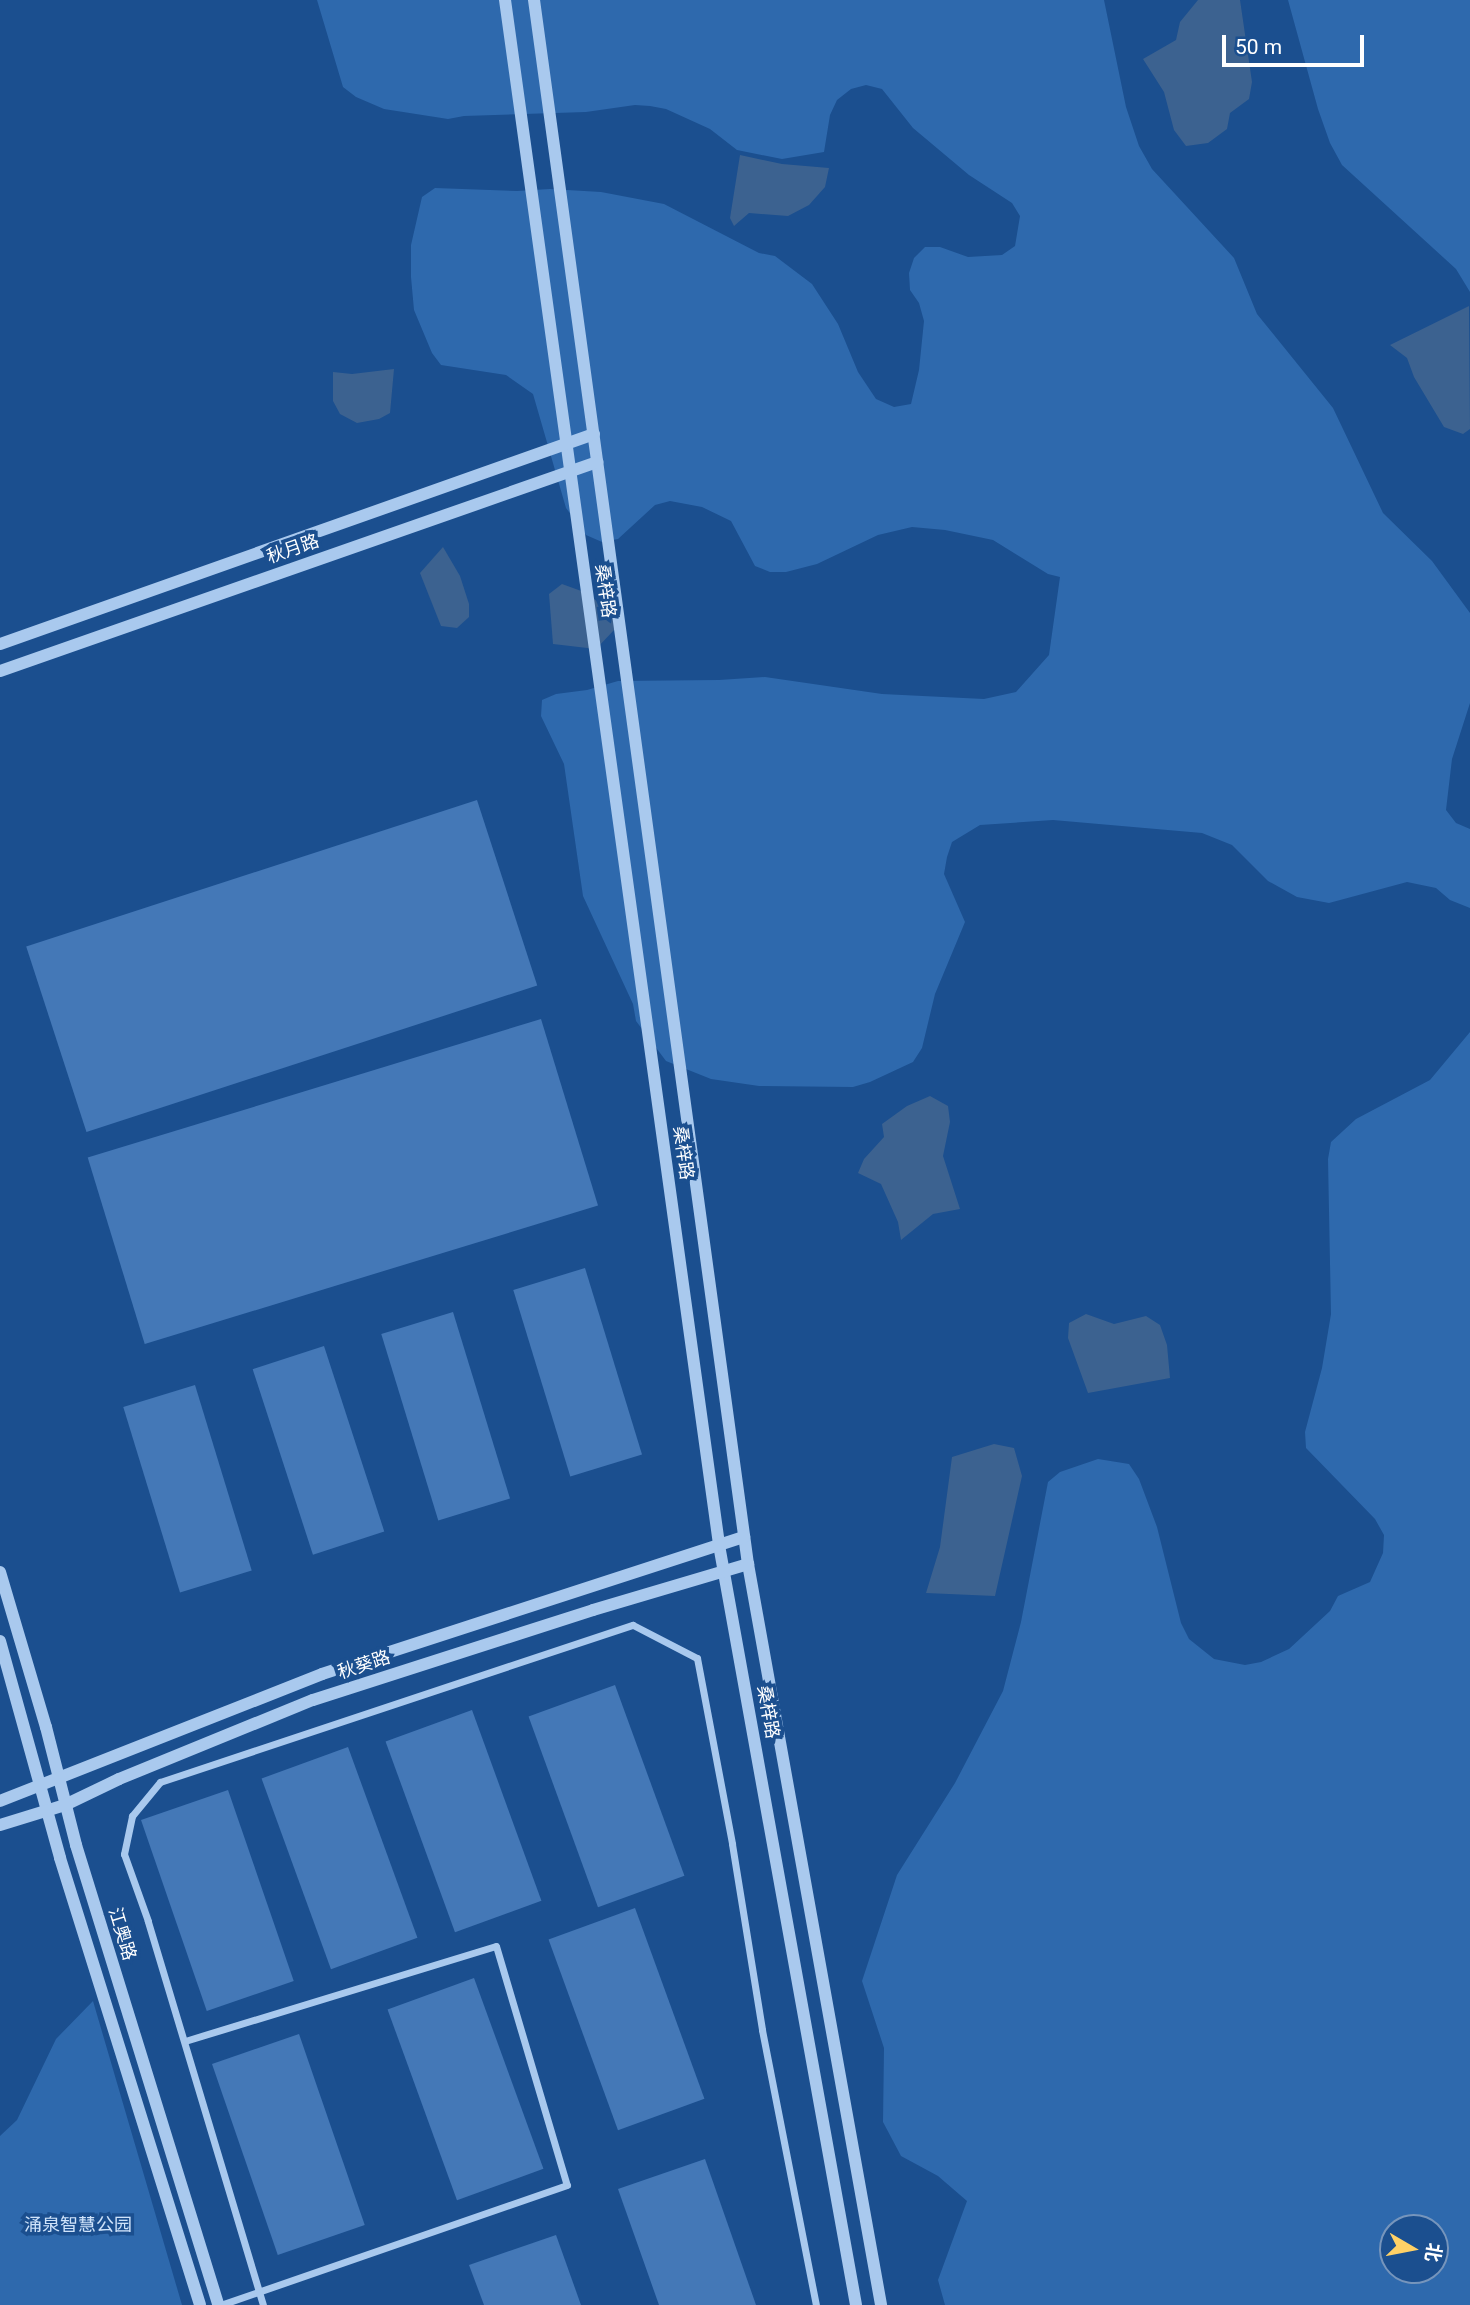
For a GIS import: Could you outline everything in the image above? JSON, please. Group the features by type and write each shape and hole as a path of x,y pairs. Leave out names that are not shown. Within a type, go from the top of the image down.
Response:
{"street":[{"name":"桑梓路","path":"505,0 719,1545 856,2305"},
{"name":"桑梓路","path":"534,0 748,1564 881,2305"},
{"name":"秋月路","path":"0,644 594,434"},
{"name":"秋月路","path":"0,671 597,462"},
{"name":"秋葵路","path":"0,1801 41,1788 322,1674 744,1537"},
{"name":"秋葵路","path":"0,1825 65,1805 119,1779 313,1700 724,1569 748,1564"},
{"name":"江奥路","path":"0,1572 65,1805 219,2305"},
{"path":"263,2305 185,2040 124,1854 132,1816 160,1782 634,1625 697,1658 732,1843 762,2030 816,2305"},
{"name":"江奥路","path":"0,1641 47,1812 200,2305"},
{"path":"185,2040 496,1945 567,2185 219,2305"}],"green space":[{"path":"317,0 1104,0 1126,107 1139,146 1152,169 1234,258 1257,314 1333,408 1383,513 1432,561 1470,613 1470,703 1452,759 1446,810 1456,823 1470,829 1470,908 1450,900 1436,888 1407,882 1329,903 1297,897 1268,881 1232,845 1202,833 1053,820 980,825 952,842 947,857 944,874 965,922 935,994 922,1048 913,1062 853,1087 759,1086 711,1079 666,1061 636,1021 633,1004 583,896 564,764 541,716 542,700 556,694 587,690 618,681 765,677 882,694 984,699 1016,692 1049,655 1060,577 1048,574 993,540 945,530 912,527 878,535 817,564 786,572 770,572 755,566 731,521 702,507 670,501 655,505 618,539 602,542 586,535 566,508 533,394 506,375 441,365 432,353 414,310 411,277 411,245 422,197 435,188 517,191 550,189 601,192 664,204 759,253 775,256 812,284 838,324 858,372 876,399 894,407 911,404 919,370 924,321 919,303 910,290 909,273 914,258 925,247 940,247 968,257 1002,255 1015,246 1020,216 1012,203 969,175 913,128 882,89 866,85 851,89 837,100 830,115 824,152 782,159 737,150 710,129 666,109 650,106 448,119 384,109 356,97 343,87"},
{"path":"1288,0 1470,0 1470,292 1456,269 1342,165 1330,143 1318,109"},
{"path":"1470,1032 1470,2305 945,2305 938,2280 967,2201 938,2176 901,2156 883,2122 884,2048 862,1981 897,1875 955,1783 1003,1691 1021,1622 1048,1482 1060,1472 1098,1459 1129,1464 1139,1479 1157,1527 1181,1623 1189,1639 1214,1659 1245,1665 1261,1662 1289,1649 1330,1611 1338,1596 1370,1582 1383,1553 1384,1535 1375,1519 1306,1448 1305,1432 1322,1368 1331,1314 1328,1159 1331,1142 1356,1119 1430,1080"},
{"name":"涌泉智慧公园","path":"93,2001 182,2305 0,2305 0,2136 17,2120 56,2039"}],"shaded area":[{"path":"1198,0 1240,0 1252,82 1249,99 1230,113 1227,129 1208,143 1186,146 1174,130 1164,92 1143,59 1176,40 1180,22"},
{"path":"740,155 782,164 829,168 825,187 809,205 788,216 749,213 734,226 730,218"},
{"path":"1469,306 1470,429 1463,434 1444,427 1414,377 1407,358 1390,345"},
{"path":"394,369 390,413 379,419 357,423 340,414 333,401 333,372 352,374"},
{"path":"443,547 460,576 469,604 469,617 457,628 441,626 420,573"},
{"path":"562,584 584,592 614,613 615,629 596,649 553,644 549,594"},
{"path":"930,1096 948,1106 950,1122 943,1156 960,1209 933,1214 901,1240 898,1222 881,1184 858,1173 864,1159 884,1137 882,1124 907,1106"},
{"path":"1086,1314 1114,1324 1146,1316 1160,1325 1167,1345 1170,1378 1088,1393 1068,1338 1069,1323"},
{"path":"994,1444 1014,1448 1022,1476 995,1596 926,1593 940,1547 952,1457"}],"building":[{"path":"477,800 537,985 86,1132 26,946"},
{"path":"541,1019 598,1205 145,1344 88,1158"},
{"path":"585,1268 642,1454 570,1476 513,1290"},
{"path":"453,1312 510,1498 438,1520 381,1334"},
{"path":"324,1346 384,1531 313,1555 253,1369"},
{"path":"195,1385 252,1571 180,1592 123,1407"},
{"path":"615,1685 684,1876 598,1907 529,1716"},
{"path":"472,1710 541,1901 455,1932 386,1741"},
{"path":"348,1747 417,1938 331,1969 262,1778"},
{"path":"228,1790 294,1981 207,2011 141,1820"},
{"path":"635,1908 704,2099 618,2130 549,1939"},
{"path":"474,1978 543,2169 457,2200 388,2009"},
{"path":"299,2034 365,2225 278,2255 212,2064"},
{"path":"705,2159 756,2305 659,2305 618,2189"},
{"path":"556,2235 581,2305 484,2305 469,2265"}]}
